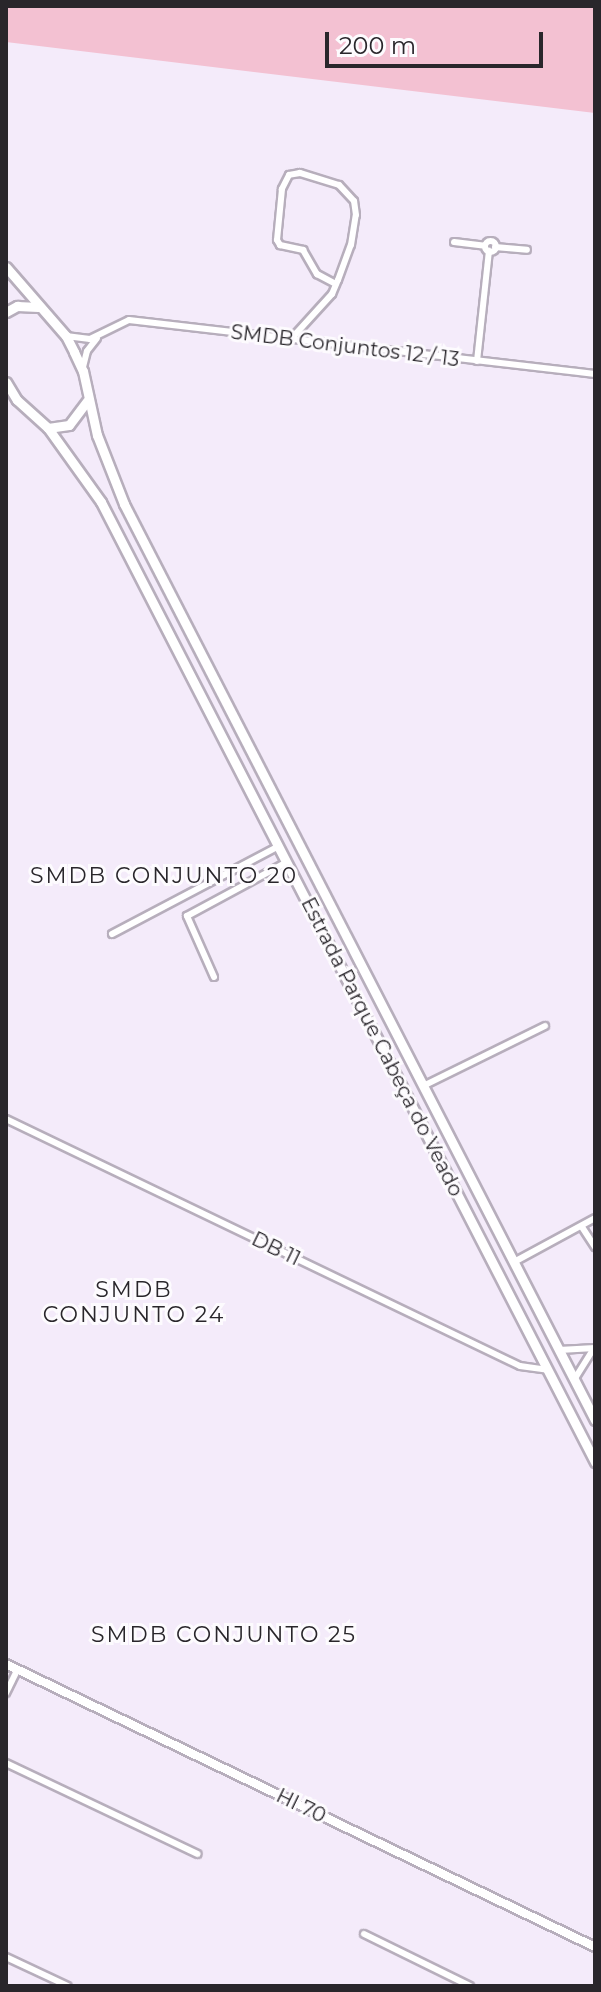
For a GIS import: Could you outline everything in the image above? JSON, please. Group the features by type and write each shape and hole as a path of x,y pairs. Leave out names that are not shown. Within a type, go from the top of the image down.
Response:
{"main road":[{"path":"6,267 38,307"},
{"path":"6,312 17,306 38,307"},
{"name":"Estrada Parque Cabeça do Veado","path":"38,307 66,336 83,371 87,401 108,468 124,504 595,1420"},
{"name":"Estrada Parque Cabeça do Veado","path":"6,382 17,400 48,428 101,502 595,1462"},
{"path":"48,428 69,425 87,401"},
{"path":"487,1253 505,1245"}],"street":[{"path":"291,339 325,305 336,284 355,231 354,201 327,180 300,173 289,175 282,189 277,240 280,245 303,250 317,274 336,284"},
{"path":"454,242 527,250"},
{"path":"477,361 490,248"},
{"name":"SMDB Conjuntos 12 / 13","path":"66,336 80,340 100,336 129,320 595,374"},
{"path":"83,371 87,351 100,336"},
{"path":"6,394 17,400"},
{"path":"112,934 279,846"},
{"path":"214,977 187,916 287,862"},
{"path":"423,1086 545,1026"},
{"name":"DB 11","path":"6,1119 520,1366 548,1370"},
{"path":"514,1262 595,1218"},
{"path":"582,1227 595,1247"},
{"path":"559,1350 594,1348"},
{"path":"574,1380 594,1348"},
{"name":"HI 70","path":"6,1664 595,1947"},
{"path":"6,1693 17,1670"},
{"path":"6,1763 198,1854"},
{"path":"364,1934 470,1986"},
{"path":"6,1957 68,1986"}],"shaded area":[{"path":"6,6 595,6 595,113 6,42"}],"district":[{"name":"SMDB CONJUNTO 20","path":"164,876"},
{"name":"SMDB CONJUNTO 24","path":"134,1302"},
{"name":"SMDB CONJUNTO 25","path":"224,1635"}]}
